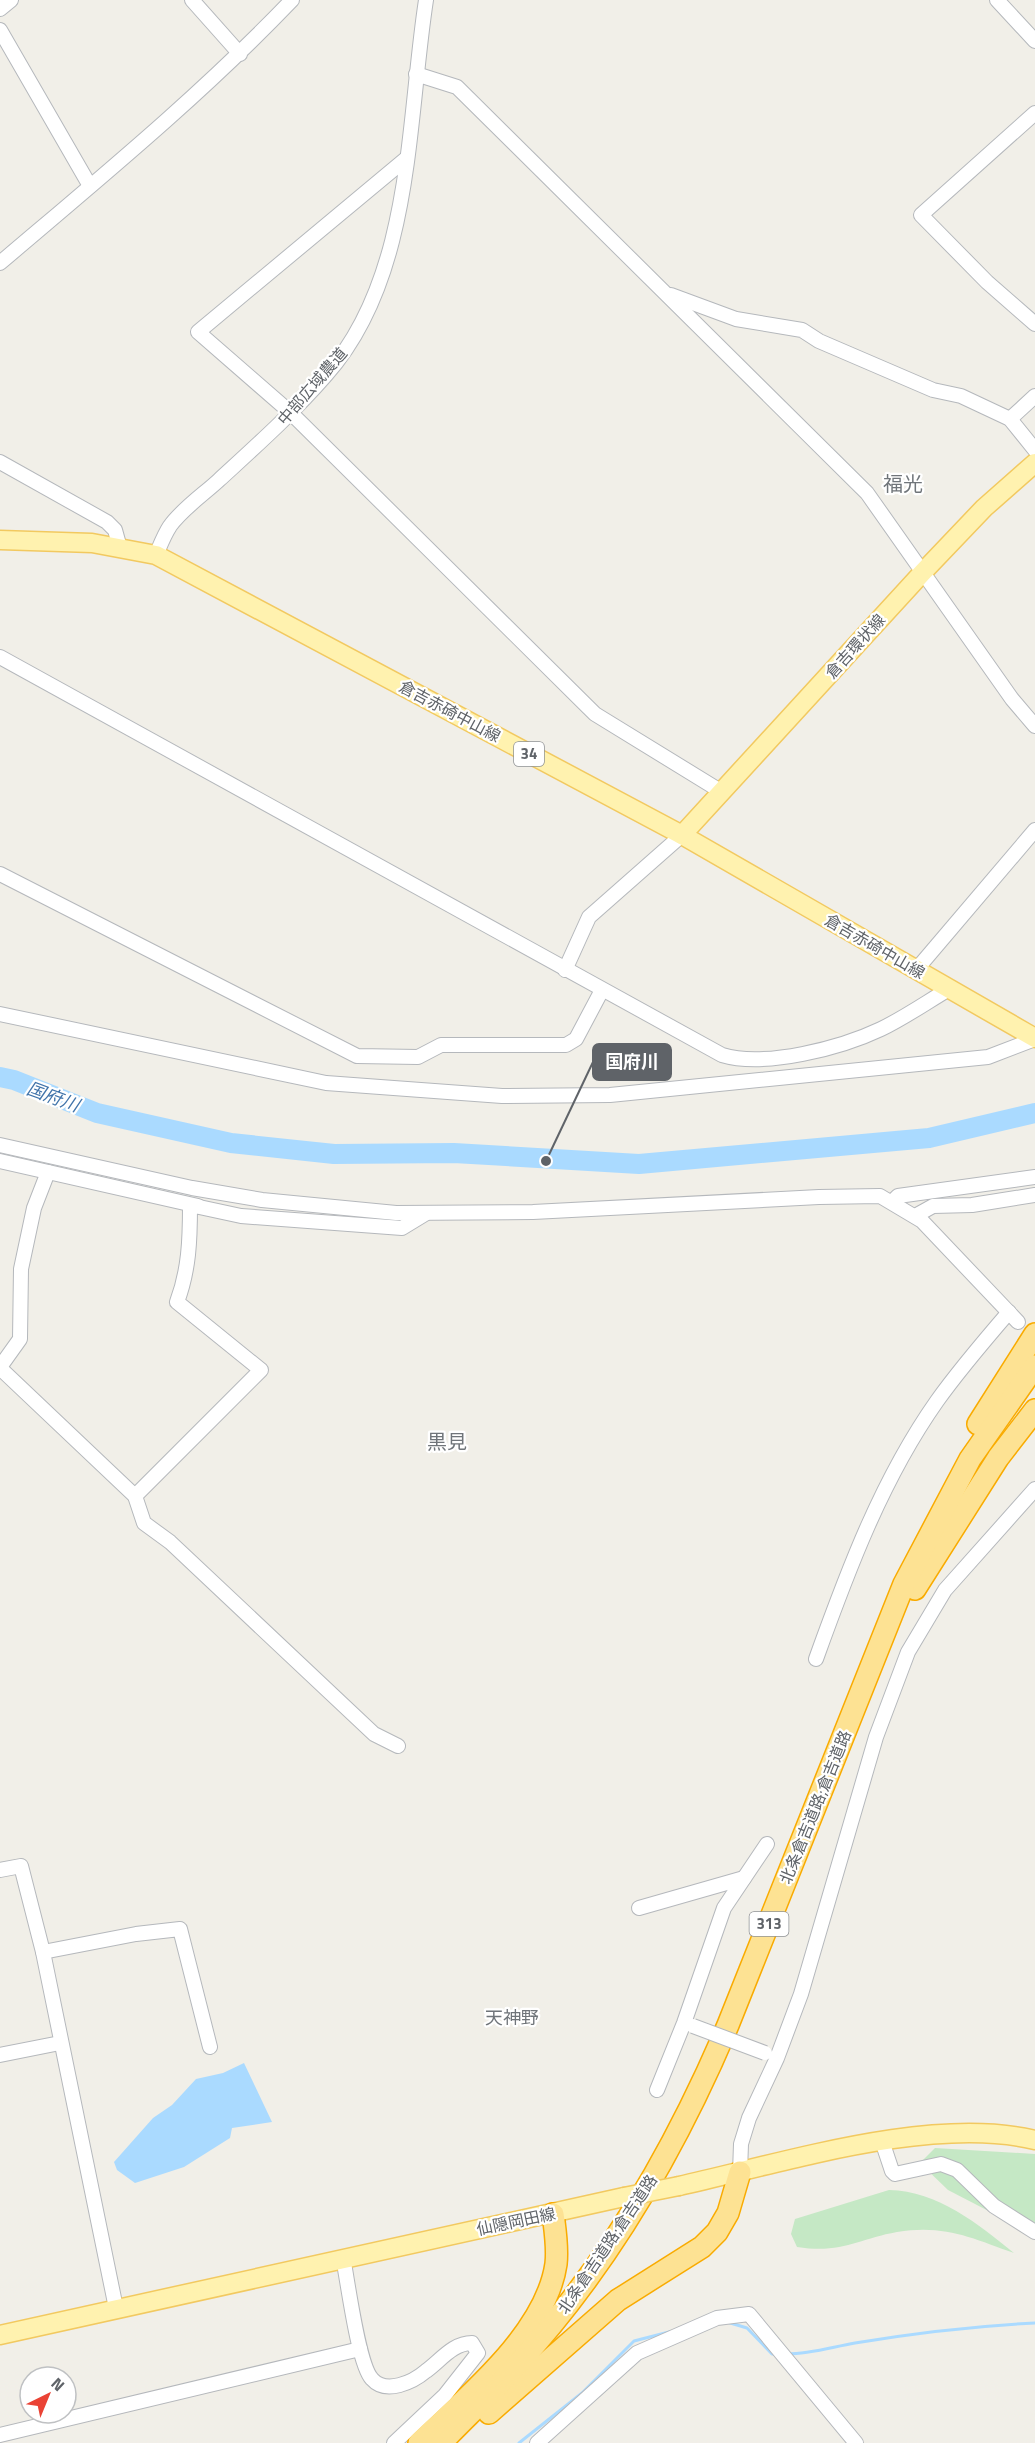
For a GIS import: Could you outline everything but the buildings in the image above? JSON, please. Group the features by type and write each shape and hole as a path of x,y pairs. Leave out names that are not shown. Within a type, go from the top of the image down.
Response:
{"highway":[{"path":"909,1587 928,1514 995,1393 1021,1322"},
{"name":"北条倉吉道路;倉吉道路","path":"441,2443 515,2368 558,2317 631,2215 677,2134 728,2025 909,1587 970,1459 1035,1366"},
{"name":"北条倉吉道路;倉吉道路","path":"455,2443 522,2374 611,2263 670,2168 736,2030 909,1587 978,1464 1035,1381"},
{"path":"909,1587 998,1458 1035,1410"},
{"path":"455,2443 618,2300 702,2247 717,2232 729,2213 740,2172"},
{"path":"419,2443 514,2346 537,2315 552,2284 556,2263 553,2214"}],"main road":[{"name":"倉吉環状線","path":"682,835 923,572 984,508 1035,463"},
{"name":"倉吉赤碕中山線","path":"0,540 92,543 156,555 682,835 1035,1039"},
{"name":"仙隠岡田線","path":"0,2335 882,2141 962,2132 996,2133 1035,2140"}],"street":[{"path":"0,9 11,0"},
{"path":"192,0 240,54"},
{"path":"0,263 147,139 240,54 292,0"},
{"name":"中部広域農道","path":"156,555 170,526 291,413 348,346 376,293 390,250 407,158 426,0"},
{"path":"997,0 1035,41"},
{"path":"0,30 90,186"},
{"path":"416,74 457,87 867,493 1012,699 1035,726"},
{"path":"1035,112 921,215 987,282 1035,324"},
{"path":"407,158 198,332 291,413 595,714 722,792"},
{"path":"665,292 736,319 802,330 819,341 923,385 961,396 1010,419 1035,450"},
{"path":"1010,419 1035,396"},
{"path":"0,462 107,522 115,530 120,548"},
{"path":"0,657 722,1055 762,1058 840,1045 881,1029 949,989"},
{"path":"916,970 1035,830"},
{"path":"565,970 589,917 682,835"},
{"path":"0,874 357,1056 418,1057 441,1045 566,1045 576,1039 602,990"},
{"path":"0,1014 326,1083 502,1096 610,1095 988,1057 1035,1039"},
{"path":"0,1145 192,1188 274,1202 339,1209 425,1214 533,1212 819,1197 880,1196 915,1216 945,1243 1021,1322 936,1402 906,1451 877,1506 849,1568 816,1659"},
{"path":"0,1161 241,1216 402,1228 425,1214"},
{"path":"48,1172 34,1208 21,1269 20,1339 0,1368 135,1496 144,1523 170,1542 374,1734 398,1746"},
{"path":"892,1202 898,1196 1035,1177"},
{"path":"915,1216 933,1206 972,1205 1035,1195"},
{"path":"190,1206 244,1207 274,1202"},
{"path":"135,1496 261,1370 177,1302 186,1278 190,1243 190,1206"},
{"path":"740,2172 741,2144 749,2118 771,2056 801,1994 876,1737 908,1652 945,1590 1035,1489"},
{"path":"657,2090 689,2024 724,1908 768,1844"},
{"path":"0,1870 21,1866 43,1952 116,2308"},
{"path":"639,1908 744,1878"},
{"path":"43,1952 136,1934 180,1929 210,2047"},
{"path":"689,2024 771,2056"},
{"path":"0,2055 60,2043"},
{"path":"882,2141 895,2174 941,2164 957,2170 994,2206 1035,2232"},
{"path":"343,2258 360,2349 370,2378 381,2386 391,2388 424,2373 462,2343 472,2343 478,2353 445,2395 394,2443"},
{"path":"537,2443 637,2353 717,2318 749,2314 856,2443"},
{"path":"0,2435 360,2349"}],"green space":[{"path":"935,2148 1035,2154 1035,2235 948,2190 920,2163"},
{"path":"889,2190 924,2196 941,2203 972,2221 1014,2253 957,2234 929,2230 897,2232 826,2249 797,2247 791,2234 795,2219"}],"water":[{"path":"244,2063 272,2122 232,2128 230,2138 184,2167 135,2183 117,2170 114,2162 153,2118 172,2105 196,2079 223,2073"}],"waterway":[{"name":"国府川","path":"0,1077 14,1080 97,1113 231,1143 334,1154 454,1153 639,1164 929,1138 1035,1113"},
{"path":"727,2322 747,2328 772,2354 777,2354"},
{"path":"787,2354 813,2352 922,2333 1035,2323"},
{"path":"519,2443 582,2393 634,2341 669,2332"}],"place":[{"name":"国府川","path":"546,1161"}],"district":[{"name":"福光","path":"903,484"},
{"name":"黒見","path":"447,1442"},
{"name":"天神野","path":"512,2018"}]}
